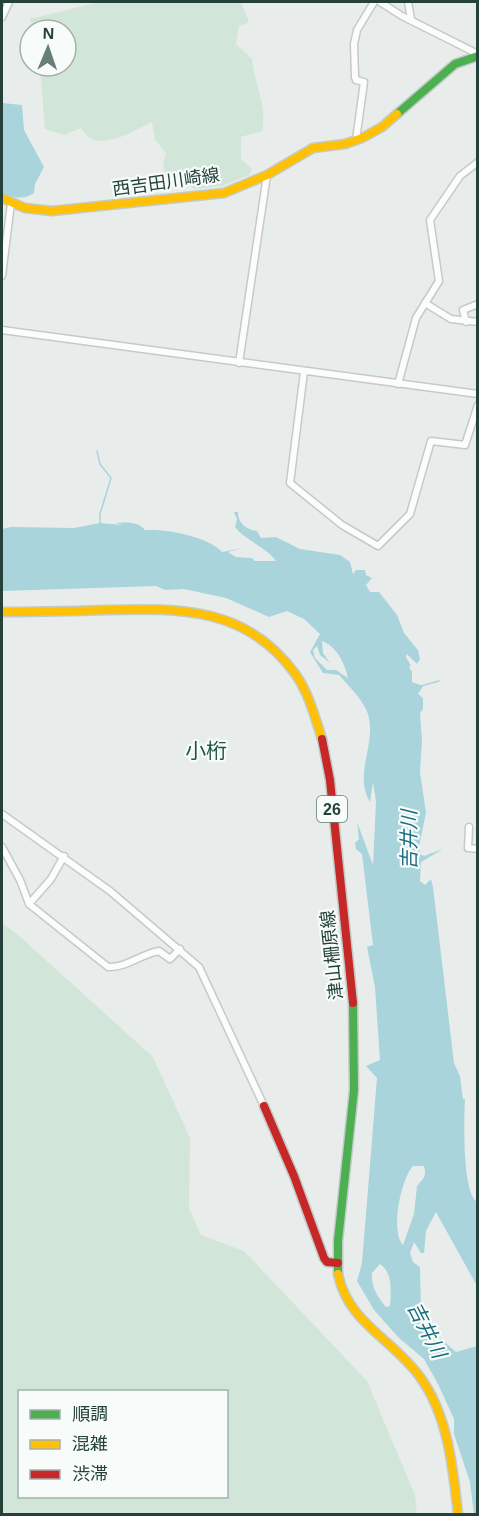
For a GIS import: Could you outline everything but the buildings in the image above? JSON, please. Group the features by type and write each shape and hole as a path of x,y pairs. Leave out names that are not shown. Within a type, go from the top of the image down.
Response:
{"main road":[{"name":"西吉田川崎線","path":"2,198 37,211 52,211 211,195 267,175 285,162 313,148 356,140 382,127 455,64 477,55"},
{"name":"津山柵原線","path":"2,612 161,609 202,613 226,621 262,641 293,671 308,694 324,744 355,1025 355,1090 338,1263 343,1293 359,1320 406,1360 433,1397 453,1472 458,1515"},
{"path":"264,1106 294,1176 324,1258 327,1262 338,1263"}],"street":[{"path":"356,140 364,82 356,81 355,78 354,44 357,30 374,2"},
{"path":"380,2 477,55"},
{"path":"408,2 411,19"},
{"path":"2,17 6,4"},
{"path":"398,384 416,318 440,277 430,220 460,176 477,162"},
{"path":"239,363 267,175"},
{"path":"2,276 11,203"},
{"path":"425,303 451,319 477,322"},
{"path":"466,322 463,309 477,304"},
{"path":"2,330 477,394"},
{"path":"304,372 290,483 342,525 378,546 410,514 431,441 465,445 477,405"},
{"path":"2,814 110,891 180,949 205,976 264,1106"},
{"path":"469,828 468,848 477,849"},
{"path":"2,847 20,880 29,904 108,967 115,968 146,953 159,951 170,959 180,949"},
{"path":"29,904 51,879 64,856"}],"green space":[{"path":"100,2 241,2 249,22 239,26 236,44 252,59 263,113 262,131 241,137 241,159 252,169 249,175 223,186 195,189 181,181 166,180 163,165 166,153 155,140 152,122 125,135 105,141 88,136 81,128 64,135 45,129 41,78 78,78 78,18 34,18"},
{"path":"2,923 153,1057 190,1138 189,1209 201,1235 244,1251 367,1381 415,1495 417,1514 2,1514"}],"water":[{"path":"2,103 22,105 24,130 44,167 35,184 34,193 27,197 14,197 2,193"},
{"name":"吉井川","path":"234,512 238,512 241,522 246,527 257,531 261,538 276,537 300,549 340,555 350,562 353,574 356,570 365,570 366,575 372,578 366,585 370,592 379,592 397,615 404,633 418,650 420,659 417,664 407,654 406,657 411,666 409,667 412,672 412,682 423,686 418,694 423,698 423,709 420,713 422,741 420,772 426,813 419,846 420,854 424,856 443,849 421,862 420,881 425,885 431,879 433,887 454,1063 460,1076 463,1099 465,1099 466,1170 472,1195 477,1202 477,1286 436,1212 426,1231 424,1253 421,1253 414,1242 410,1253 413,1262 420,1267 421,1313 425,1325 456,1352 477,1346 477,1514 474,1514 470,1482 454,1434 454,1419 438,1384 424,1359 399,1338 374,1310 357,1281 362,1263 377,1078 366,1066 380,1060 375,987 367,947 373,945 362,854 356,849 355,843 359,839 357,822 373,865 376,801 373,782 370,802 365,791 365,768 370,733 366,709 339,675 323,673 310,652 320,634 304,619 287,611 269,617 226,598 184,589 165,590 156,586 2,591 2,529 11,527 74,528 100,523 122,525 116,523 132,523 145,530 176,532 197,538 215,546 222,552 244,548 228,552 236,557 252,558 255,561 276,561 268,552 238,531 235,527 237,519","holes":["322,641 332,647 339,656 348,678 336,670 327,670 315,658 313,650 317,646 320,655 330,663 323,653","413,1166 424,1166 425,1175 417,1186 414,1214 403,1245 397,1229 397,1217 401,1193","380,1264 387,1272 391,1294 390,1306 386,1307 377,1295 372,1283 372,1273"]}],"waterway":[{"path":"97,451 100,464 111,478 100,514 100,524"},
{"path":"421,686 439,681"}],"traffic: fast":[{"path":"397,114 455,64 478,56"},
{"path":"338,1274 338,1241 354,1090 353,1003"}],"traffic: slow":[{"path":"2,198 25,208 52,211 224,193 267,175 313,148 345,144 362,138 382,127 397,114"},
{"path":"2,612 161,610 211,616 235,624 257,636 277,653 296,675 308,698 322,739"},
{"path":"338,1274 343,1291 361,1318 409,1364 429,1392 448,1442 458,1514"}],"traffic: jam":[{"path":"322,739 330,780 353,1003"},
{"path":"264,1106 294,1176 324,1258 327,1262 338,1263"}],"district":[{"name":"小桁","path":"206,750"}]}
